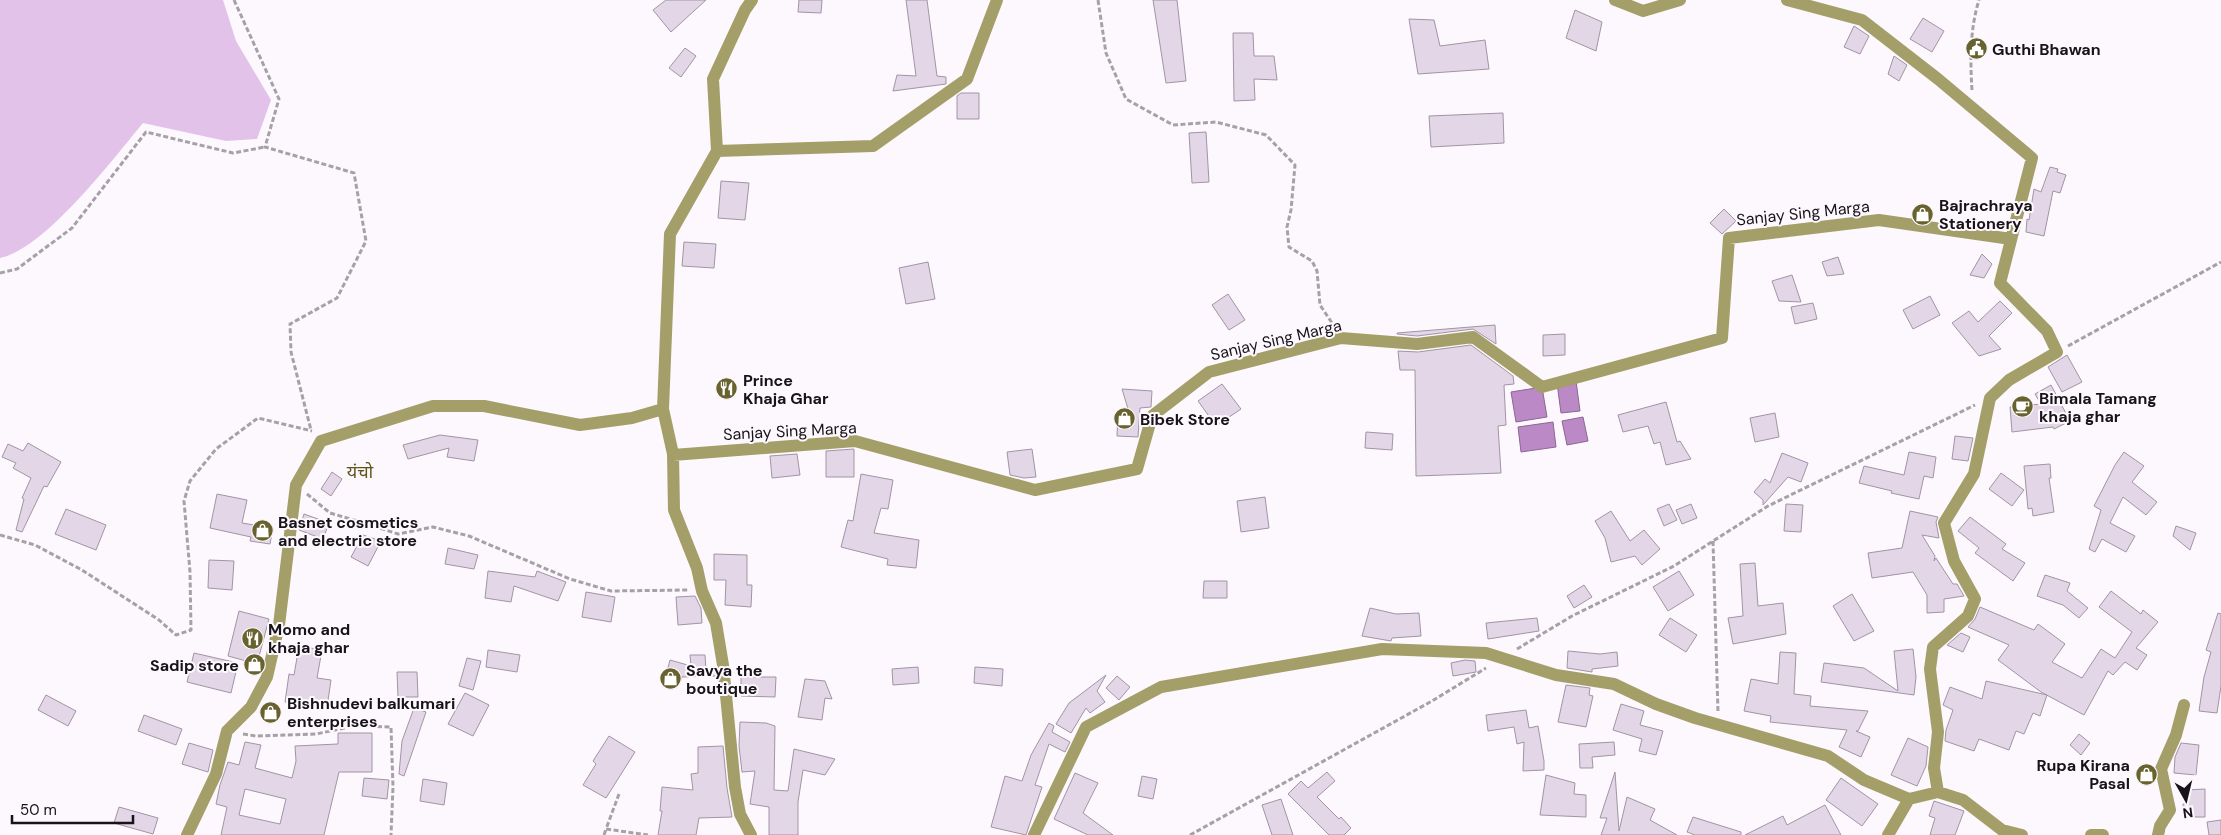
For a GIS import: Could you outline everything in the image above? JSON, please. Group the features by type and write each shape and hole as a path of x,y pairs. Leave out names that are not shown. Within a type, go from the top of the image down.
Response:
{"street":[{"path":"751,835 740,814 734,787 723,665 716,623 702,591 697,568 674,510 673,455 663,409 670,234 717,151 713,79 745,10 752,0"},
{"path":"717,151 873,146 967,79 997,0"},
{"path":"1615,0 1642,12 1680,0"},
{"path":"1787,0 1862,20 1938,79 2032,158 2000,283 2047,331 2057,352 2010,380 1991,397 1974,474 1944,523 1954,561 1976,599 1968,616 1933,647 1930,669 1938,732 1934,768 1938,792"},
{"name":"Sanjay Sing Marga","path":"673,455 855,441 1034,490 1137,469 1152,416 1209,372 1341,338 1417,344 1473,337 1542,387 1722,338 1729,238 1879,220 2011,239"},
{"path":"188,835 216,774 227,731 251,707 268,677 279,625 296,485 321,441 433,406 484,406 580,425 632,418 663,409"},
{"path":"1034,835 1086,727 1162,687 1382,649 1486,653 1556,675 1614,684 1656,704 1719,725 1828,756 1864,780 1909,799 1938,792 1963,800 2002,830 2022,835"},
{"path":"2158,835 2160,826 2170,810 2161,769 2176,735 2184,705"},
{"path":"1888,835 1909,799"},
{"path":"2091,835 2103,835"}],"path":[{"path":"234,0 279,98 265,147"},
{"path":"1098,0 1106,54 1126,99 1173,125 1216,122 1266,135 1295,165 1291,210 1287,227 1290,247 1312,261 1317,271 1320,305 1341,338"},
{"path":"1973,110 1970,57 1974,15 1979,0"},
{"path":"0,273 17,269 72,228 146,132 233,153 265,147 354,173 366,241 337,298 290,324 291,352 311,430 321,441"},
{"path":"2057,352 2221,262"},
{"path":"1190,835 1432,700 1572,616 1674,566 1768,506 1991,397"},
{"path":"0,535 35,545 82,570 160,620 176,635 191,630 190,572 184,501 190,481 216,448 258,418 311,430"},
{"path":"296,485 330,513 398,534 433,527 469,536 570,579 611,591 653,589 702,591"},
{"path":"1713,541 1719,725"},
{"path":"227,731 256,736 316,734 355,726 391,727 393,788 391,835"},
{"path":"604,835 619,794"},
{"path":"606,829 648,835"}],"shaded area":[{"path":"0,0 223,0 236,41 271,100 257,139 226,141 143,123 77,201 57,221 18,251 0,258"},
{"path":"1576,381 1580,411 1561,413 1557,383"},
{"path":"1542,387 1547,417 1516,422 1511,392"},
{"path":"1583,417 1588,441 1567,445 1562,421"},
{"path":"1553,422 1556,447 1521,452 1518,427"}],"building":[{"path":"666,0 706,0 671,32 653,10"},
{"path":"799,0 822,0 821,13 798,12"},
{"path":"906,0 927,0 937,76 946,77 946,84 893,91 897,75 916,76"},
{"path":"1153,0 1177,0 1186,81 1166,83"},
{"path":"1575,10 1602,22 1596,51 1566,38"},
{"path":"1923,18 1944,31 1932,52 1910,39"},
{"path":"1409,19 1434,20 1440,46 1485,40 1489,69 1418,74"},
{"path":"1854,26 1869,36 1860,54 1844,47"},
{"path":"1233,33 1253,33 1254,56 1274,56 1277,80 1254,79 1255,100 1234,101"},
{"path":"685,48 696,56 681,77 669,68"},
{"path":"1894,56 1907,65 1899,81 1888,74"},
{"path":"961,93 979,93 979,119 957,119 957,96"},
{"path":"1503,113 1504,143 1431,147 1429,116"},
{"path":"1206,132 1209,182 1192,183 1189,133"},
{"path":"2050,167 2058,169 2057,172 2066,175 2060,193 2053,191 2044,236 2026,232 2034,189 2041,192"},
{"path":"721,181 749,183 745,220 718,218"},
{"path":"1724,209 1736,221 1722,234 1710,223"},
{"path":"684,242 716,244 714,268 682,266"},
{"path":"1982,254 1992,264 1984,278 1970,275"},
{"path":"1838,257 1844,274 1827,276 1822,262"},
{"path":"928,262 935,299 906,304 899,268"},
{"path":"1792,275 1801,302 1779,301 1772,281"},
{"path":"1228,294 1245,320 1229,330 1212,305"},
{"path":"1930,296 1940,315 1913,329 1903,310"},
{"path":"2000,301 2012,313 1989,336 2001,349 1979,356 1952,323 1969,311 1978,322"},
{"path":"1813,303 1817,319 1795,324 1791,307"},
{"path":"1495,325 1496,344 1473,329 1417,336 1397,334 1397,333"},
{"path":"1565,334 1565,355 1543,356 1543,335"},
{"path":"1471,345 1513,376 1514,384 1504,385 1506,425 1498,426 1501,473 1416,476 1415,370 1400,370 1398,351 1418,352"},
{"path":"2067,355 2082,382 2062,392 2048,367"},
{"path":"1222,384 1241,409 1216,426 1198,401"},
{"path":"2051,385 2070,421 2054,429 2053,427 2012,432 2010,407 2041,404 2035,394"},
{"path":"1122,389 1152,391 1151,407 1140,408 1138,437 1117,436 1118,411 1129,412"},
{"path":"1666,402 1677,442 1680,441 1691,459 1666,465 1660,442 1654,444 1648,426 1623,432 1618,415"},
{"path":"1775,413 1779,437 1755,442 1750,418"},
{"path":"1366,432 1393,434 1392,450 1365,448"},
{"path":"440,435 478,440 474,461 447,457 449,448 408,459 403,445"},
{"path":"1955,436 1973,438 1968,461 1952,459"},
{"path":"28,443 61,462 47,487 44,486 22,532 16,530 24,499 22,498 31,478 13,468 16,463 2,457 8,444 23,451"},
{"path":"854,449 854,477 826,477 826,451"},
{"path":"1032,449 1036,477 1024,478 1010,475 1007,452"},
{"path":"1909,452 1936,457 1933,478 1924,476 1919,499 1859,483 1864,466 1904,475"},
{"path":"2124,452 2144,466 2132,482 2157,502 2146,515 2123,497 2110,523 2135,536 2126,552 2102,539 2095,552 2089,549 2101,510 2094,506 2115,465"},
{"path":"1782,453 1808,463 1801,482 1788,477 1763,505 1763,500 1754,492 1765,479 1770,483"},
{"path":"797,454 800,475 772,478 770,456"},
{"path":"2050,464 2051,478 2049,478 2054,512 2033,516 2032,508 2028,509 2024,466"},
{"path":"332,472 342,479 331,496 321,489"},
{"path":"2001,473 2024,490 2012,506 1989,489"},
{"path":"861,474 893,480 888,509 881,508 874,533 919,540 916,568 887,565 888,559 841,547 848,520 853,521"},
{"path":"217,494 247,500 242,523 273,528 270,544 250,541 251,537 210,528"},
{"path":"1265,497 1269,528 1241,532 1237,501"},
{"path":"1669,504 1677,520 1664,526 1657,509"},
{"path":"1691,504 1697,518 1682,524 1676,510"},
{"path":"1786,504 1803,505 1801,532 1784,531"},
{"path":"66,509 106,525 96,550 55,534"},
{"path":"1611,511 1630,541 1644,530 1660,549 1642,565 1635,556 1611,562 1605,538 1595,521"},
{"path":"1910,511 1938,517 1936,522 1939,538 1922,535 1935,556 1934,561 1936,558 1953,584 1957,584 1964,596 1944,599 1944,612 1927,613 1927,595 1913,572 1872,578 1868,553 1902,548"},
{"path":"304,514 329,523 323,539 299,530"},
{"path":"1970,517 2006,544 2002,549 2025,563 2013,581 1975,553 1979,548 1958,531"},
{"path":"2176,526 2196,533 2190,550 2173,536"},
{"path":"363,535 381,541 368,566 351,557"},
{"path":"448,548 478,555 474,569 445,564"},
{"path":"714,554 747,555 747,585 752,585 751,607 725,605 726,580 714,580"},
{"path":"209,560 234,561 232,590 208,588"},
{"path":"1755,563 1758,606 1783,603 1786,634 1733,644 1728,618 1743,616 1740,564"},
{"path":"488,571 535,577 537,571 566,582 558,601 514,586 511,602 485,598"},
{"path":"1679,571 1694,595 1668,611 1653,587"},
{"path":"2045,575 2070,583 2067,591 2088,608 2079,618 2063,605 2037,596"},
{"path":"1204,581 1227,581 1227,598 1203,598"},
{"path":"1584,585 1592,597 1574,608 1567,596"},
{"path":"2111,591 2141,614 2143,610 2158,622 2136,648 2147,655 2137,670 2125,662 2113,675 2108,671 2084,715 2041,692 1998,660 2009,645 1968,627 1975,619 1980,607 2034,630 2038,624 2065,644 2052,662 2082,678 2101,649 2115,658 2132,632 2099,607"},
{"path":"586,592 615,597 611,622 582,617"},
{"path":"1852,594 1874,631 1854,641 1833,606"},
{"path":"695,596 701,608 702,623 678,625 676,597"},
{"path":"1370,608 1396,614 1419,613 1421,636 1392,638 1391,641 1362,636"},
{"path":"239,611 269,619 257,664 228,656"},
{"path":"2218,613 2221,614 2221,686 2217,713 2199,711 2204,677 2211,652 2206,650"},
{"path":"1537,618 1539,631 1488,639 1486,623"},
{"path":"1670,618 1697,635 1686,652 1659,635"},
{"path":"1961,633 1970,637 1963,652 1947,645"},
{"path":"299,646 322,650 317,678 331,680 327,707 285,702 289,674 294,675"},
{"path":"1913,649 1916,677 1914,695 1821,682 1824,663 1864,668 1898,691 1894,651"},
{"path":"488,650 520,655 517,672 486,667"},
{"path":"1568,651 1600,654 1617,652 1618,666 1592,669 1592,672 1567,668"},
{"path":"1780,652 1796,653 1794,694 1811,696 1810,706 1868,711 1858,731 1856,731 1870,737 1861,757 1839,747 1847,730 1770,722 1771,716 1744,711 1751,679 1778,684"},
{"path":"194,653 238,663 231,693 187,682"},
{"path":"690,655 705,655 706,670 716,672 716,676 682,677 680,683 665,679 670,660 691,666"},
{"path":"467,658 481,661 473,690 459,686"},
{"path":"1465,660 1475,661 1476,672 1453,676 1451,663"},
{"path":"918,667 919,683 893,685 892,669"},
{"path":"975,667 1003,669 1002,686 974,683"},
{"path":"397,672 417,672 418,697 398,697"},
{"path":"1106,675 1097,691 1105,702 1090,713 1086,708 1071,733 1056,724 1069,703"},
{"path":"1117,676 1130,687 1119,700 1106,688"},
{"path":"741,677 776,677 775,697 741,696"},
{"path":"805,679 825,681 832,699 825,698 822,720 798,717"},
{"path":"1986,681 2047,695 2040,716 2033,713 2024,734 2016,731 2009,750 1979,739 1974,751 1945,741 1946,730 1953,710 1943,705 1950,687 1982,699"},
{"path":"1566,685 1590,688 1589,695 1593,696 1586,727 1558,722"},
{"path":"465,693 489,705 473,736 448,724"},
{"path":"46,695 76,711 68,726 38,710"},
{"path":"1621,704 1644,711 1640,725 1663,731 1656,755 1639,751 1642,739 1613,730"},
{"path":"414,708 426,712 404,776 399,774 402,741"},
{"path":"1526,710 1529,728 1538,726 1544,770 1523,771 1524,742 1517,744 1514,727 1488,731 1486,715"},
{"path":"144,715 182,729 176,745 138,731"},
{"path":"740,722 766,723 775,726 774,790 788,791 794,749 835,759 825,775 803,770 798,802 798,835 769,835 769,807 750,804 755,771 742,772 739,746"},
{"path":"1049,723 1054,726 1052,732 1070,742 1065,752 1049,744 1035,785 1042,787 1026,835 991,827 1005,776 1022,781 1031,755"},
{"path":"338,733 372,733 372,772 339,772 324,835 221,835 227,807 216,804 220,785 228,762 239,765 245,742 261,745 255,768 292,778 296,761 295,746 338,744","holes":["245,789 286,799 280,824 239,815"]},
{"path":"2079,734 2090,743 2081,755 2070,745"},
{"path":"609,736 635,752 606,798 583,785 596,764 593,761"},
{"path":"1908,738 1928,747 1926,766 1917,786 1891,775"},
{"path":"1614,742 1615,755 1592,757 1593,768 1580,768 1579,744"},
{"path":"189,743 213,750 208,772 182,764"},
{"path":"2181,743 2199,745 2196,775 2174,773 2175,757"},
{"path":"723,746 732,817 699,818 696,835 658,835 662,811 660,811 662,787 693,790 691,774 698,773 698,747"},
{"path":"1327,772 1335,781 1317,797 1351,828 1344,835 1329,835 1288,794 1301,781 1308,788"},
{"path":"1615,772 1619,831 1627,797 1655,809 1650,820 1677,835 1601,835 1607,818 1600,818"},
{"path":"1075,773 1098,783 1083,813 1113,835 1088,835 1054,819"},
{"path":"1546,775 1575,783 1574,794 1586,795 1586,817 1540,815"},
{"path":"1142,776 1157,779 1153,799 1138,796"},
{"path":"364,778 389,780 387,799 362,796"},
{"path":"1841,778 1878,804 1862,826 1826,800"},
{"path":"423,779 447,783 444,805 420,801"},
{"path":"2205,789 2205,817 2183,817 2183,804 2186,804 2186,790"},
{"path":"1281,799 1293,835 1272,835 1262,805"},
{"path":"1934,801 1964,811 1955,835 1930,835 1935,818 1929,816"},
{"path":"1825,805 1841,835 1745,835 1783,816 1787,825"},
{"path":"119,807 158,818 153,834 114,823"},
{"path":"1693,817 1741,832 1741,835 1695,835 1687,832"},
{"path":"2221,820 2221,835 2209,835 2207,822"}],"place":[{"name":"Guthi Bhawan","path":"1976,49"},
{"name":"Bajrachraya Stationery","path":"1923,214"},
{"name":"Prince Khaja Ghar","path":"727,389"},
{"name":"Bimala Tamang khaja ghar","path":"2023,407"},
{"name":"Bibek Store","path":"1124,419"},
{"name":"Basnet cosmetics and electric store","path":"262,531"},
{"name":"Momo and khaja ghar","path":"252,638"},
{"name":"Sadip store","path":"255,665"},
{"name":"Savya the boutique","path":"670,679"},
{"name":"Bishnudevi balkumari enterprises","path":"271,712"},
{"name":"Rupa Kirana Pasal","path":"2146,774"}],"district":[{"name":"यंचो","path":"360,472"}]}
